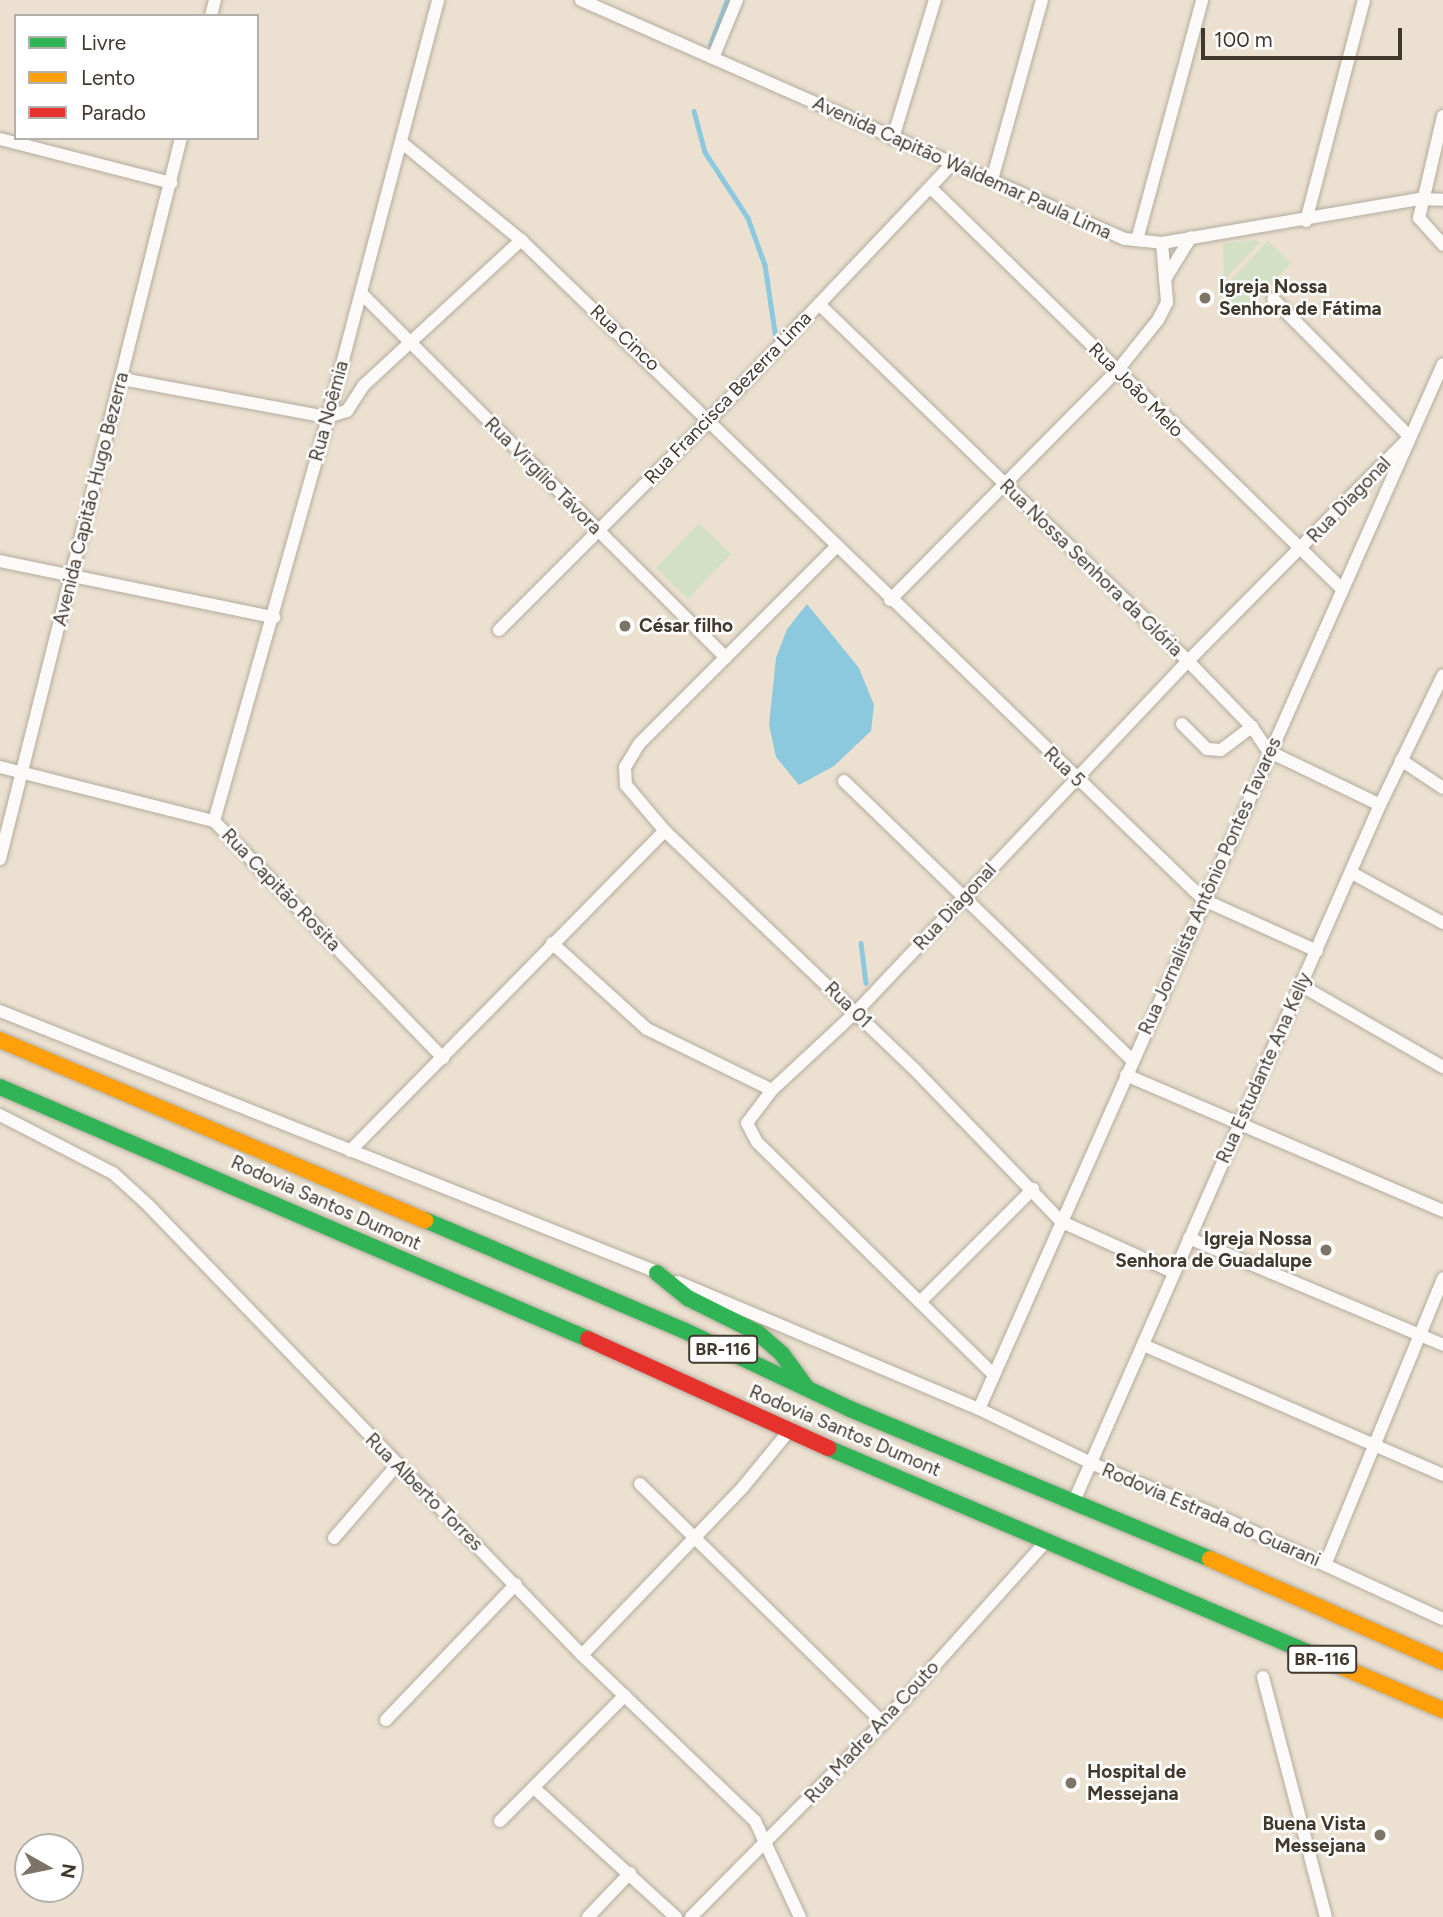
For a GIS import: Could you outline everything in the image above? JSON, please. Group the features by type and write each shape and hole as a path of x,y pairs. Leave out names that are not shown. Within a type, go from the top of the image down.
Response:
{"highway":[{"name":"Rodovia Santos Dumont","path":"0,1040 683,1330 807,1388 1076,1499 1443,1662"},
{"name":"Rodovia Santos Dumont","path":"0,1087 625,1355 789,1431 1443,1710"},
{"path":"657,1273 688,1298 758,1333 782,1354 807,1388"}],"street":[{"name":"Rua Noêmia","path":"214,821 274,617 438,0"},
{"name":"Avenida Capitão Waldemar Paula Lima","path":"581,0 1116,236 1162,243 1419,200 1443,200"},
{"path":"713,58 737,0"},
{"path":"893,138 935,0"},
{"path":"992,180 1042,0"},
{"path":"1137,240 1202,0"},
{"path":"1306,221 1364,0"},
{"path":"1443,116 1419,200 1419,218 1443,245"},
{"path":"0,139 171,183"},
{"name":"Avenida Capitão Hugo Bezerra","path":"0,859 181,140"},
{"name":"Rua Cinco","path":"402,143 521,240 710,419 837,546"},
{"name":"Rua Francisca Bezerra Lima","path":"499,630 710,419 932,189 953,163"},
{"name":"Rua João Melo","path":"932,189 1299,552 1342,589"},
{"path":"1165,279 1191,237"},
{"path":"121,379 328,417 347,411 364,385 412,344 521,240"},
{"path":"890,600 1002,483 1117,371 1166,308 1162,243"},
{"name":"Rua Virgílio Távora","path":"361,293 726,658"},
{"path":"1273,299 1410,437"},
{"name":"Rua Nossa Senhora da Glória","path":"819,304 1188,662 1252,727 1268,751"},
{"name":"Rua Jornalista Antônio Pontes Tavares","path":"979,1409 1268,751 1443,364"},
{"name":"Rua Diagonal","path":"993,1374 752,1136 747,1123 750,1116 772,1090 856,1012 1188,662 1410,437"},
{"path":"726,658 837,546"},
{"name":"Rua 5","path":"837,546 1204,900 1317,951"},
{"path":"0,561 72,579 274,617"},
{"name":"Rua 01","path":"726,658 659,721 630,756 624,775 631,792 665,831 856,1012 1033,1189 1062,1222"},
{"name":"Rua Estudante Ana Kelly","path":"1076,1499 1173,1272 1380,805 1443,675"},
{"path":"1182,724 1207,749 1221,750 1252,727"},
{"path":"1268,751 1380,805"},
{"path":"1401,760 1443,788"},
{"name":"Rua Capitão Rosita","path":"0,767 214,821 443,1058"},
{"path":"844,781 1133,1061"},
{"path":"350,1151 665,831"},
{"path":"1352,873 1443,923"},
{"path":"552,943 654,1034 772,1090"},
{"path":"1302,986 1443,1067"},
{"name":"Rodovia Estrada do Guarani","path":"0,1011 657,1273 979,1409 1091,1464 1443,1619"},
{"path":"1126,1075 1443,1211"},
{"name":"Rua Alberto Torres","path":"0,1115 113,1173 516,1584 582,1655 755,1821 768,1842 774,1867 800,1917"},
{"path":"920,1302 1033,1189"},
{"path":"1062,1222 1173,1272"},
{"path":"1189,1238 1443,1345"},
{"path":"1325,1565 1422,1337 1443,1278"},
{"path":"1143,1345 1443,1475"},
{"path":"582,1655 695,1537 789,1431"},
{"path":"334,1538 397,1465"},
{"path":"640,1484 883,1723"},
{"name":"Rua Madre Ana Couto","path":"691,1917 883,1723 1047,1540"},
{"path":"386,1720 516,1584"},
{"path":"1263,1677 1326,1917"},
{"path":"500,1822 625,1695"},
{"path":"534,1788 676,1917"},
{"path":"588,1917 630,1873"}],"green space":[{"path":"1253,240 1260,242 1224,280 1223,244"},
{"path":"1268,241 1291,263 1242,316 1218,294"},
{"path":"699,523 731,554 688,599 656,568"}],"water":[{"path":"807,604 859,668 874,705 871,731 834,766 799,785 776,757 769,725 776,658 787,629"}],"waterway":[{"path":"710,45 727,0"},
{"path":"694,111 705,152 748,218 765,265 777,345"},
{"path":"861,943 866,983"}],"traffic: fast":[{"path":"0,1087 588,1339"},
{"path":"425,1220 683,1330 850,1409 1210,1559"},
{"path":"657,1273 688,1298 758,1333 782,1354 805,1386"},
{"path":"828,1448 1314,1655"}],"traffic: slow":[{"path":"0,1040 425,1220"},
{"path":"1210,1559 1443,1662"},
{"path":"1314,1655 1443,1710"}],"traffic: jam":[{"path":"588,1339 828,1448"}],"place":[{"name":"Igreja Nossa Senhora de Fátima","path":"1205,298"},
{"name":"César filho","path":"625,626"},
{"name":"Igreja Nossa Senhora de Guadalupe","path":"1326,1250"},
{"name":"Hospital de Messejana","path":"1071,1783"},
{"name":"Buena Vista Messejana","path":"1380,1835"}]}
